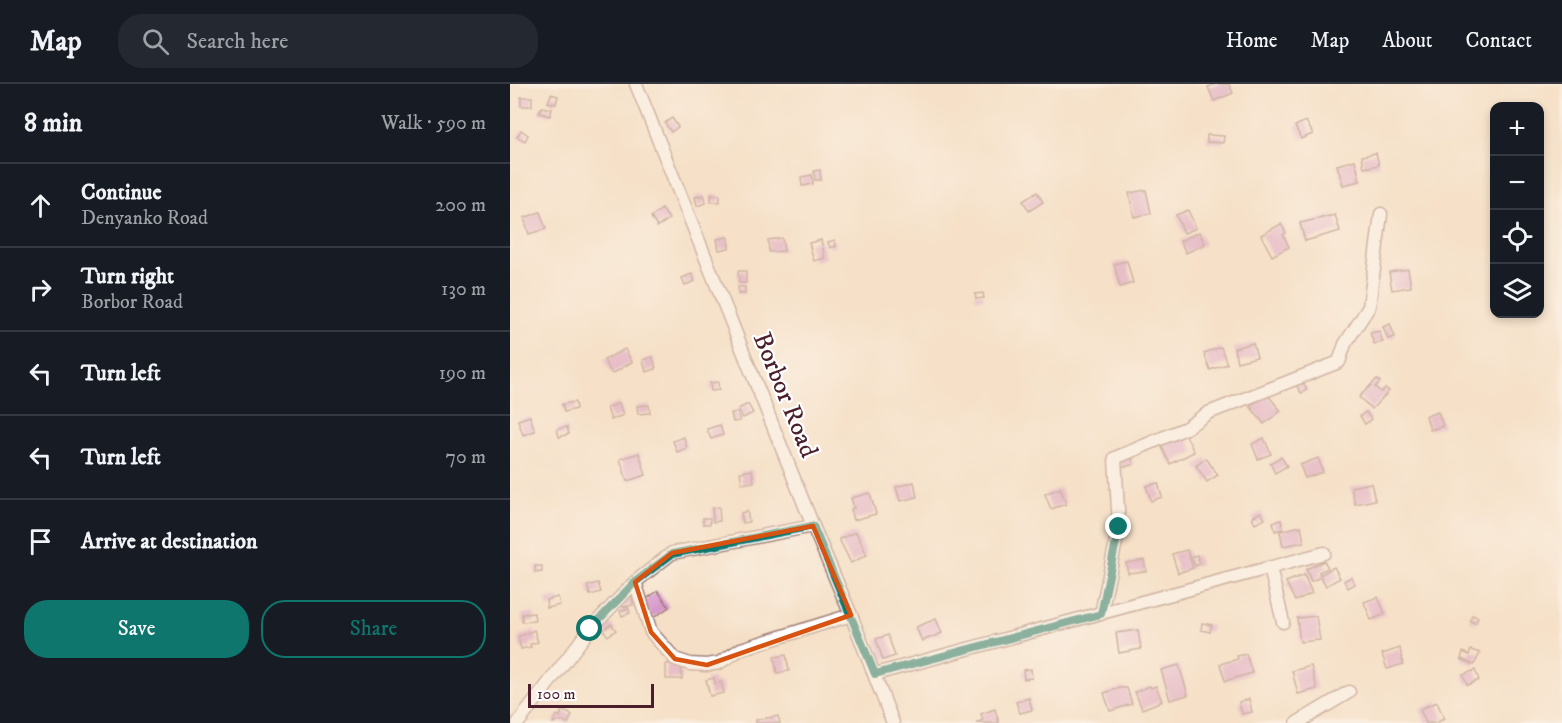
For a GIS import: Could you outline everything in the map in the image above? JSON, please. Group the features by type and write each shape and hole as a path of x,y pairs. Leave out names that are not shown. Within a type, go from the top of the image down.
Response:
{"street":[{"name":"Borbor Road","path":"636,84 893,723"},
{"path":"1101,614 1119,527 1115,458 1186,428 1208,413 1339,362 1345,344 1369,307 1381,214"},
{"path":"518,723 590,629 635,582 672,554 813,526"},
{"path":"875,674 1324,554"},
{"path":"1270,568 1283,622"},
{"path":"635,582 651,632 675,659 690,664 720,663 741,649 851,615"},
{"path":"1297,723 1349,692"}],"highlighted area":[{"path":"813,526 851,615 707,665 675,659 651,632 635,582 672,553"}],"building":[{"path":"1216,84 1229,84 1233,93 1214,101 1208,87"},
{"path":"551,94 558,96 556,104 548,102"},
{"path":"521,97 532,97 532,106 521,106"},
{"path":"541,107 552,109 550,116 539,113"},
{"path":"672,118 678,127 671,132 665,123"},
{"path":"1306,121 1313,134 1301,139 1295,126"},
{"path":"521,130 528,135 525,141 517,137"},
{"path":"1207,135 1224,136 1223,143 1207,142"},
{"path":"1376,153 1379,165 1364,168 1362,156"},
{"path":"1355,160 1360,181 1343,185 1337,165"},
{"path":"820,170 821,180 815,180 814,171"},
{"path":"812,175 813,184 802,186 801,177"},
{"path":"1146,190 1151,213 1134,217 1129,193"},
{"path":"1037,192 1043,202 1029,211 1023,201"},
{"path":"704,195 706,203 697,206 695,197"},
{"path":"711,195 720,195 720,202 711,202"},
{"path":"662,209 669,219 657,227 651,217"},
{"path":"1188,210 1196,228 1184,233 1176,215"},
{"path":"540,212 546,229 529,234 524,218"},
{"path":"1335,215 1340,231 1305,241 1300,223"},
{"path":"1281,224 1289,247 1272,256 1261,235"},
{"path":"1199,232 1205,244 1186,253 1180,241"},
{"path":"728,237 729,248 719,250 717,239"},
{"path":"782,238 784,251 769,252 768,240"},
{"path":"821,240 825,258 814,261 809,243"},
{"path":"835,240 836,246 830,248 828,242"},
{"path":"1127,261 1133,283 1120,287 1114,264"},
{"path":"1408,269 1411,287 1392,290 1389,272"},
{"path":"738,271 746,271 746,283 739,283"},
{"path":"692,274 695,281 685,285 682,278"},
{"path":"738,287 745,287 745,294 738,294"},
{"path":"983,293 984,298 976,299 975,294"},
{"path":"1390,324 1395,337 1388,339 1383,327"},
{"path":"1379,331 1383,342 1374,344 1370,333"},
{"path":"1253,343 1257,357 1237,362 1234,348"},
{"path":"1221,347 1227,364 1210,370 1204,353"},
{"path":"625,349 632,362 612,374 604,360"},
{"path":"653,357 656,369 646,372 643,360"},
{"path":"1301,379 1307,390 1301,393 1295,383"},
{"path":"1377,379 1380,382 1375,387 1381,392 1385,388 1389,391 1372,409 1359,397"},
{"path":"718,382 719,390 711,391 710,383"},
{"path":"1266,393 1281,411 1264,424 1250,406"},
{"path":"575,402 576,409 564,412 562,404"},
{"path":"619,403 623,415 611,420 607,408"},
{"path":"748,404 753,413 743,418 738,409"},
{"path":"649,405 650,413 638,414 637,406"},
{"path":"737,412 740,421 733,422 731,413"},
{"path":"1366,412 1371,419 1365,424 1360,416"},
{"path":"1438,412 1443,426 1430,430 1426,416"},
{"path":"530,416 535,431 523,435 518,420"},
{"path":"720,425 723,435 711,439 707,429"},
{"path":"567,427 569,434 559,437 557,429"},
{"path":"1185,433 1194,452 1170,464 1161,445"},
{"path":"684,437 687,448 677,452 673,441"},
{"path":"1264,438 1271,454 1258,459 1252,444"},
{"path":"639,453 646,475 627,481 620,459"},
{"path":"1132,456 1133,465 1121,467 1120,458"},
{"path":"1281,457 1287,466 1275,473 1270,463"},
{"path":"1206,458 1218,475 1207,482 1196,466"},
{"path":"1318,458 1323,472 1305,478 1300,465"},
{"path":"752,470 754,482 742,484 740,472"},
{"path":"914,482 917,497 900,501 896,487"},
{"path":"1158,483 1162,497 1151,501 1146,486"},
{"path":"1371,483 1375,500 1355,504 1351,487"},
{"path":"1060,488 1066,504 1051,509 1045,494"},
{"path":"870,493 876,514 854,520 851,498"},
{"path":"719,507 720,521 713,522 712,508"},
{"path":"747,511 749,522 743,523 741,513"},
{"path":"1261,512 1265,519 1255,524 1252,517"},
{"path":"703,518 710,518 710,524 703,524"},
{"path":"1281,520 1283,529 1275,531 1273,522"},
{"path":"1301,526 1304,542 1283,546 1280,531"},
{"path":"856,532 867,555 851,563 839,539"},
{"path":"1187,550 1193,568 1178,573 1172,554"},
{"path":"1197,555 1200,564 1195,566 1191,557"},
{"path":"1144,560 1146,571 1128,573 1126,563"},
{"path":"1324,561 1328,568 1319,572 1320,575 1334,567 1340,578 1326,586 1321,577 1311,581 1306,569"},
{"path":"535,566 542,566 542,572 535,573"},
{"path":"1304,575 1312,593 1295,601 1286,582"},
{"path":"1351,577 1355,584 1348,588 1344,581"},
{"path":"598,583 601,592 590,595 587,586"},
{"path":"658,591 669,607 653,618 642,602"},
{"path":"632,596 633,605 623,607 621,598"},
{"path":"558,597 560,605 547,608 546,600"},
{"path":"1378,597 1385,614 1371,620 1364,602"},
{"path":"628,608 630,613 622,616 620,611"},
{"path":"534,613 535,621 522,622 522,614"},
{"path":"1472,615 1478,617 1476,623 1470,621"},
{"path":"1316,616 1320,640 1300,642 1297,618"},
{"path":"936,619 942,633 922,641 916,627"},
{"path":"1202,623 1212,625 1210,632 1201,630"},
{"path":"611,624 616,630 608,636 603,630"},
{"path":"534,630 538,642 530,644 531,647 521,649 518,637"},
{"path":"1138,630 1141,649 1119,653 1116,633"},
{"path":"888,635 895,656 883,660 876,639"},
{"path":"1400,648 1403,664 1387,669 1382,654"},
{"path":"1471,650 1480,653 1474,665 1461,659 1463,652 1469,655"},
{"path":"1246,654 1252,673 1225,681 1220,664"},
{"path":"786,655 789,671 777,673 774,657"},
{"path":"681,663 682,679 666,679 666,664"},
{"path":"1179,665 1188,695 1170,700 1161,670"},
{"path":"1311,666 1317,689 1298,694 1292,671"},
{"path":"1031,669 1032,678 1024,679 1023,670"},
{"path":"1475,670 1479,680 1467,685 1463,675"},
{"path":"714,678 715,684 721,682 724,693 710,696 706,680"},
{"path":"1150,686 1151,688 1156,686 1162,701 1142,709 1135,692"},
{"path":"1127,688 1132,704 1110,711 1104,693"},
{"path":"1029,698 1032,710 1020,713 1016,702"},
{"path":"1249,699 1252,712 1242,714 1239,702"},
{"path":"1437,702 1444,719 1435,723 1426,723 1420,709"},
{"path":"995,709 999,723 976,723 983,720 981,714"},
{"path":"562,710 572,715 568,723 562,721 553,723 557,715 560,717"},
{"path":"778,716 780,723 756,723 756,720"}],"route":[{"path":"590,629 635,582 672,554 813,526 875,674 1101,614 1119,527"}]}
